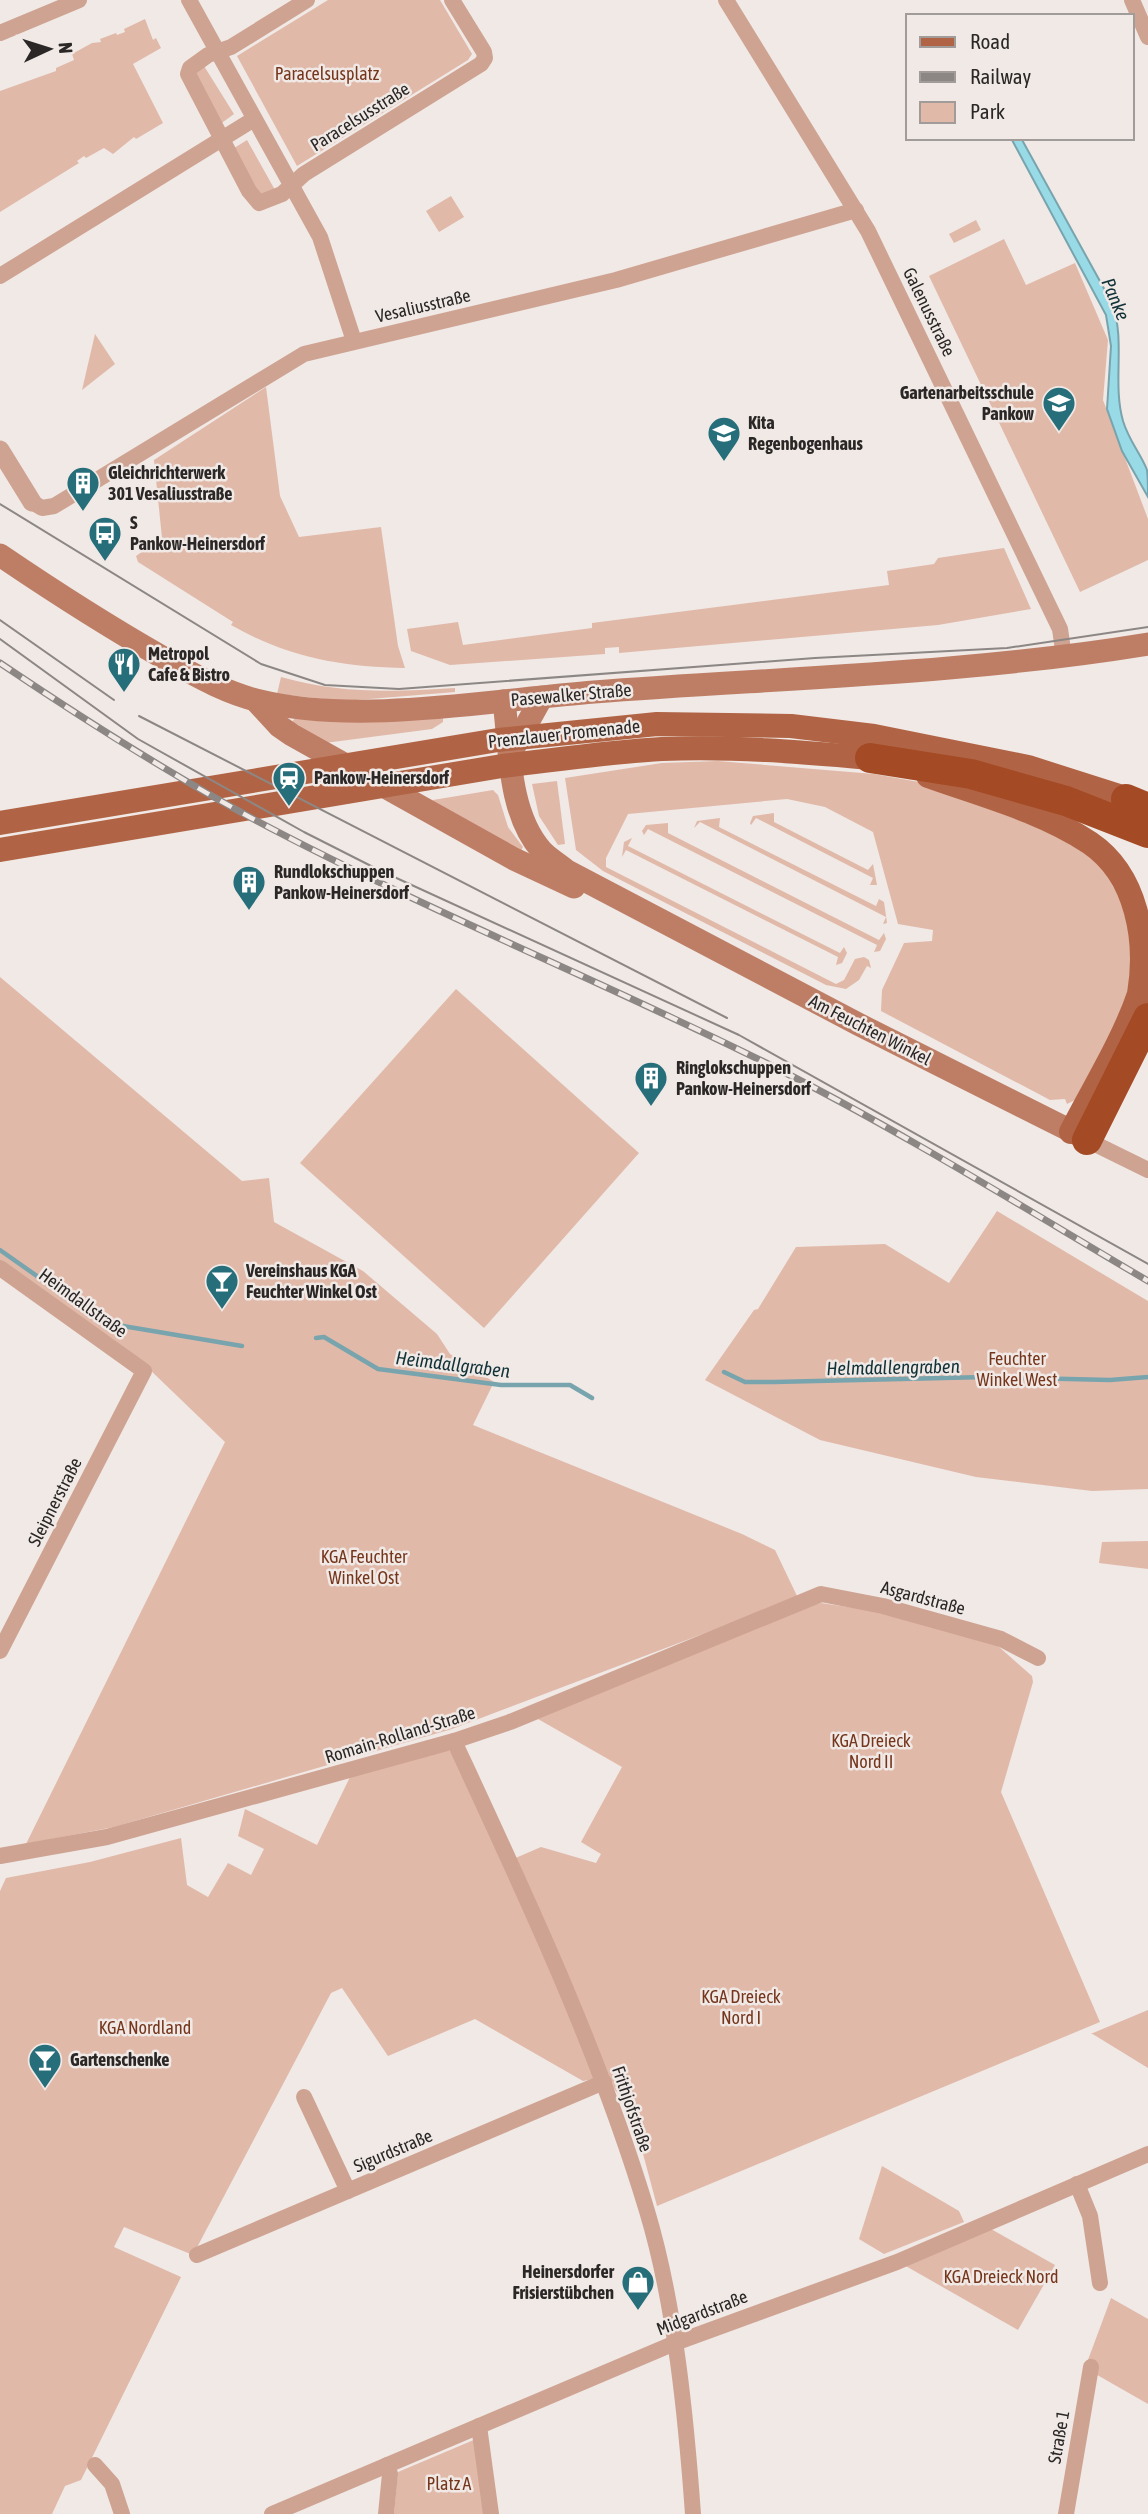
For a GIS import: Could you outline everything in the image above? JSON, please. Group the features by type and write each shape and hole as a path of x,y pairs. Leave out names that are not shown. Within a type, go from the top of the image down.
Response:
{"highway":[{"path":"870,758 971,774 1066,801 1148,833"},
{"path":"1079,1136 1148,1018"}],"main road":[{"name":"Pasewalker Straße","path":"0,555 96,619 197,676 256,701 317,711 504,701 1064,657 1148,644"},
{"path":"511,754 542,697"},
{"name":"Am Feuchten Winkel","path":"256,701 279,726 333,759 569,887 594,888"},
{"name":"Am Feuchten Winkel","path":"504,701 522,816 541,851 594,888 1079,1136"},
{"name":"Prenzlauer Promenade","path":"0,823 403,755 578,731 657,724 791,726 973,753 1050,773 1141,804"},
{"name":"Prenzlauer Promenade","path":"0,850 436,776 581,757 660,749 727,748 870,758 1059,825 1092,844 1126,883 1143,922 1146,960 1143,979 1135,1006 1079,1136"}],"street":[{"path":"0,33 79,0"},
{"path":"189,0 320,237 354,341"},
{"name":"Paracelsusstraße","path":"307,0 231,47 190,68 188,74 255,200 267,202 304,174 484,62 484,52 452,0"},
{"name":"Galenusstraße","path":"726,0 856,210 1060,629 1064,657"},
{"path":"1132,0 1148,37"},
{"path":"0,276 254,119"},
{"name":"Vesaliusstraße","path":"33,502 47,508 76,494 304,354 616,280 856,210"},
{"path":"0,450 33,502"},
{"name":"Am Feuchten Winkel","path":"1079,1136 1148,1170"},
{"name":"Heimdallstraße","path":"0,1268 144,1371"},
{"name":"Sleipnerstraße","path":"0,1651 144,1371"},
{"name":"Asgardstraße","path":"796,1604 821,1594 883,1606 1001,1639 1038,1657"},
{"name":"Romain-Rolland-Straße","path":"0,1856 107,1837 454,1741 510,1722 796,1604"},
{"name":"Frithjofstraße","path":"454,1741 554,1961 604,2082 648,2213 675,2343 693,2514"},
{"name":"Sigurdstraße","path":"197,2255 604,2082"},
{"path":"304,2097 348,2191"},
{"name":"Midgardstraße","path":"272,2514 675,2343 897,2262 1148,2154"},
{"path":"1077,2184 1090,2216 1100,2283"},
{"name":"Straße 1","path":"1066,2514 1091,2367"},
{"path":"479,2426 491,2514"},
{"path":"95,2465 111,2484 122,2514"},
{"path":"386,2514 390,2474 387,2465"}],"green space":[{"name":"Paracelsusplatz","path":"328,0 440,0 472,54 468,60 297,166 237,56"},
{"path":"145,19 153,40 156,38 161,48 133,64 163,123 136,139 134,137 113,154 104,148 86,158 84,156 77,161 79,163 0,212 0,91 56,71 56,68 74,60 72,54 92,43 101,42 100,39 125,32 124,29"},
{"path":"204,66 234,114 219,125 194,75"},
{"path":"247,140 275,190 260,196 231,150"},
{"path":"451,196 464,217 439,232 426,211"},
{"path":"976,220 981,230 954,243 949,234"},
{"name":"Gartenarbeitsschule Pankow","path":"1004,239 1026,285 1075,263 1108,340 1103,400 1148,519 1148,560 1080,592 929,276"},
{"path":"95,334 115,364 82,390"},
{"path":"266,387 280,496 299,537 381,527 398,646 405,668 337,662 273,645 231,625 233,622 138,562 136,556 162,538 154,460"},
{"path":"1004,548 1031,609 938,625 619,653 619,647 605,648 605,654 450,665 411,651 407,629 458,622 463,645 592,628 592,623 889,585 887,571 934,564 938,558"},
{"path":"281,677 346,689 389,691 455,688 455,692 345,701 277,694"},
{"path":"443,717 443,722 432,729 325,743 291,723 295,718"},
{"path":"718,761 874,774 919,782 1057,835 1100,864 1135,925 1128,1002 1075,1100 1067,1104 1065,1099 1050,1100 881,1011 882,990 904,943 932,941 933,930 898,924 873,832 825,807 787,799 628,814 606,858 606,867 836,984 844,980 855,959 864,957 869,960 871,968 867,966 859,980 846,989 826,985 603,871 576,850 565,778 662,763"},
{"path":"557,781 565,844 558,845 539,816 532,784"},
{"path":"493,790 498,795 508,827 523,847 521,851 433,804 433,800"},
{"path":"774,813 774,822 868,870 873,864 877,885 870,885 873,878 756,818 751,825 750,823 753,816"},
{"path":"720,818 719,827 876,906 879,899 884,902 887,923 883,924 886,917 700,822 694,828 697,821"},
{"path":"668,823 668,833 879,940 884,933 886,939 880,951 874,952 877,945 648,829 644,835 642,831 646,825"},
{"path":"632,838 628,846 840,953 844,947 847,953 842,963 836,965 838,957 626,850 622,857 624,842"},
{"name":"KGA Feuchter Winkel Ost","path":"0,977 242,1181 269,1178 274,1222 363,1271 437,1334 450,1354 494,1382 473,1425 742,1534 775,1550 798,1598 452,1729 114,1827 26,1844 225,1442 146,1366 0,1261"},
{"path":"456,989 639,1153 484,1328 300,1163"},
{"name":"Feuchter Winkel West","path":"997,1211 1148,1301 1148,1489 1092,1491 976,1477 820,1440 705,1380 754,1310 758,1309 796,1247 885,1244 949,1283"},
{"path":"1148,1541 1148,1569 1099,1563 1102,1542"},
{"path":"821,1603 882,1612 998,1646 1032,1676 1033,1682 1001,1792 1100,2022 657,2206 631,2109 604,2077 583,2081 475,2019 388,2056 342,1988 331,1993 193,2255 124,2227 114,2247 181,2277 81,2480 65,2486 52,2514 0,2514 0,1891 6,1878 90,1862 181,1838 187,1885 208,1897 228,1863 251,1875 264,1849 238,1836 245,1809 317,1845 350,1777 444,1747 454,1754 506,1862 541,1847 596,1863 601,1854 581,1842 622,1767 538,1719 793,1609"},
{"path":"1148,2010 1148,2068 1091,2033 1093,2033"},
{"name":"KGA Dreieck Nord","path":"882,2166 959,2211 964,2222 884,2254 859,2239"},
{"name":"KGA Dreieck Nord","path":"991,2229 1055,2265 1018,2330 904,2265"},
{"path":"1111,2298 1148,2319 1148,2404 1085,2368"},
{"name":"Platz A","path":"476,2439 485,2514 394,2514 398,2472"}],"water":[{"path":"1012,140 1022,140 1112,303 1118,332 1120,406 1123,421 1147,470 1148,497 1122,451 1107,409 1111,346 1106,315"}],"waterway":[{"name":"Heimdallgraben","path":"0,1250 78,1305 117,1325 242,1346"},
{"name":"Heimdallgraben","path":"316,1338 324,1337 378,1369 501,1385 570,1385 592,1398"},
{"name":"Helmdallengraben","path":"724,1372 745,1382 986,1377 1110,1380 1148,1377"}],"tram line":[{"path":"0,504 261,664 325,685 399,689 815,658 1007,648 1148,627"},
{"path":"0,620 114,700"},
{"path":"0,639 138,739 304,832 379,870 739,1035 1148,1264"},
{"path":"139,716 727,1018"}],"railway":[{"path":"0,663 126,745 257,821 384,885 772,1066 915,1143 1148,1281"}],"place":[{"name":"Gartenarbeitsschule Pankow","path":"1059,433"},
{"name":"Kita Regenbogenhaus","path":"724,463"},
{"name":"Gleichrichterwerk 301 Vesaliusstraße","path":"83,513"},
{"name":"S Pankow-Heinersdorf","path":"105,563"},
{"name":"Metropol Cafe & Bistro","path":"124,694"},
{"name":"Pankow-Heinersdorf","path":"289,808"},
{"name":"Rundlokschuppen Pankow-Heinersdorf","path":"249,912"},
{"name":"Ringlokschuppen Pankow-Heinersdorf","path":"651,1108"},
{"name":"Vereinshaus KGA Feuchter Winkel Ost","path":"222,1311"},
{"name":"Gartenschenke","path":"45,2090"},
{"name":"Heinersdorfer Frisierstübchen","path":"638,2312"}],"water label":[{"name":"Panke","path":"1116,299"}],"park label":[{"name":"KGA Dreieck Nord II","path":"871,1751"},
{"name":"KGA Dreieck Nord I","path":"741,2007"},
{"name":"KGA Nordland","path":"145,2028"}]}
